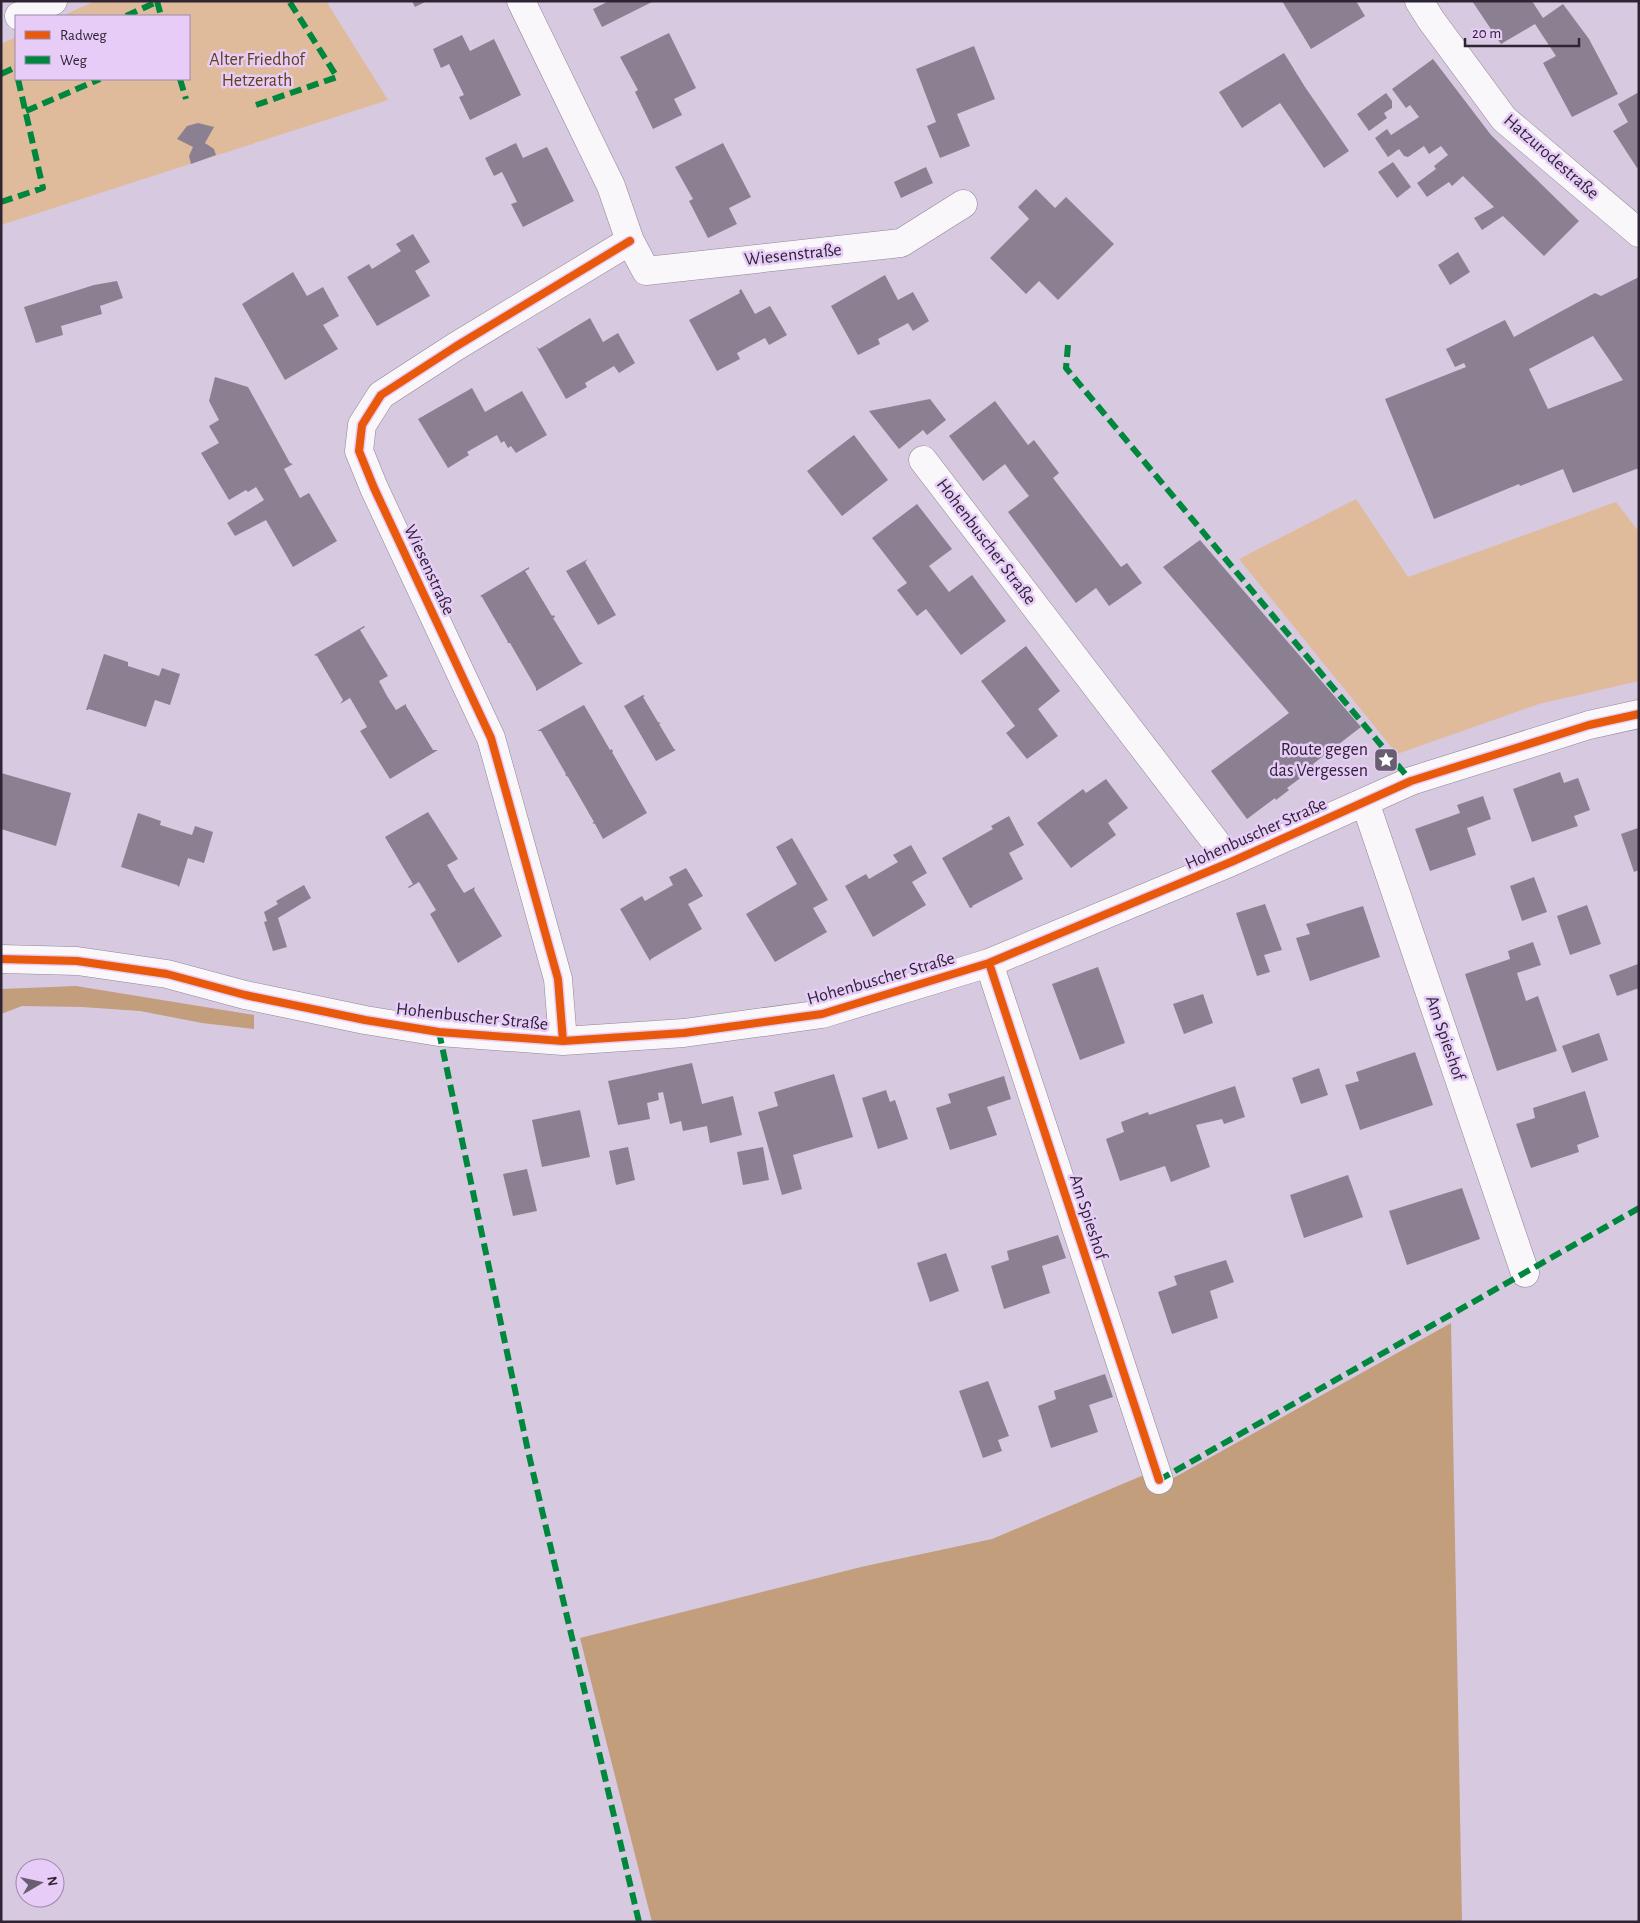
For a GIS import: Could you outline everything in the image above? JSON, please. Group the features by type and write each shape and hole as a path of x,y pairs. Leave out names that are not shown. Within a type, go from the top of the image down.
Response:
{"street":[{"path":"22,15 53,1"},
{"name":"Wiesenstraße","path":"521,1 611,186 630,241 646,271 901,243 963,204"},
{"name":"Hatzurodestraße","path":"1419,1 1430,20 1504,119 1639,233"},
{"path":"1,24 15,18"},
{"name":"Wiesenstraße","path":"563,1041 558,979 491,738 374,488 359,451 362,425 381,395 455,347 630,241"},
{"name":"Hohenbuscher Straße","path":"923,460 1230,862"},
{"name":"Hohenbuscher Straße","path":"1,959 77,961 167,974 245,995 365,1020 439,1032 563,1041 684,1033 822,1014 989,963 1230,862 1411,781 1590,725 1639,714"},
{"name":"Am Spieshof","path":"1365,802 1525,1273"},
{"name":"Am Spieshof","path":"989,963 1159,1480"}],"green space":[{"name":"Alter Friedhof Hetzerath","path":"95,1 326,1 388,100 1,225 1,44 15,37 15,80 190,80 190,15 64,15"},
{"path":"1356,499 1408,577 1616,502 1639,532 1639,681 1539,704 1397,754 1239,559"}],"shaded area":[{"path":"76,986 254,1015 254,1029 202,1023 140,1011 82,1007 22,1006 1,1014 1,989"},
{"path":"1451,1323 1462,1922 652,1922 580,1638 861,1567 992,1539 1151,1472 1159,1486"}],"building":[{"path":"412,1 427,1 415,7"},
{"path":"609,1 654,1 602,27 593,9"},
{"path":"1282,1 1356,1 1365,16 1311,49"},
{"path":"1472,1 1532,1 1543,18 1563,4 1589,39 1618,94 1572,117 1543,63 1556,56 1535,24 1501,44"},
{"path":"669,33 696,88 674,99 682,115 653,129 635,92 638,90 620,57"},
{"path":"462,35 470,51 494,39 521,95 470,120 459,97 464,95 449,64 441,68 433,49"},
{"path":"974,46 995,99 957,114 970,146 940,158 927,126 936,122 916,69"},
{"path":"1284,53 1349,151 1324,168 1280,103 1242,128 1219,92"},
{"path":"1433,59 1491,135 1579,221 1544,256 1503,216 1482,230 1474,218 1494,207 1463,176 1452,186 1449,182 1427,197 1417,183 1436,169 1434,166 1448,155 1441,146 1429,154 1424,146 1408,157 1404,156 1399,149 1388,157 1375,138 1387,129 1391,135 1419,117 1410,105 1406,108 1392,89"},
{"path":"1639,92 1639,166 1637,168 1613,131 1628,122 1618,104"},
{"path":"1386,93 1392,101 1392,108 1384,113 1387,118 1369,131 1357,114"},
{"path":"198,123 214,127 205,143 214,149 216,155 191,164 189,156 193,147 177,139 187,126"},
{"path":"516,143 523,158 547,147 574,201 523,227 511,204 517,202 502,172 494,176 485,158"},
{"path":"723,143 751,197 729,208 737,224 708,238 689,201 693,199 675,167"},
{"path":"1393,162 1411,187 1397,198 1378,172"},
{"path":"926,167 933,183 901,198 894,182"},
{"path":"1036,189 1055,208 1066,197 1114,244 1058,300 1039,281 1026,294 990,258 1029,219 1018,207"},
{"path":"413,234 430,262 415,271 430,296 377,326 347,277 369,264 372,269 401,251 396,244"},
{"path":"1458,252 1470,272 1450,285 1438,265"},
{"path":"293,272 307,296 323,287 339,316 323,325 338,349 285,380 242,304"},
{"path":"885,275 898,300 913,292 929,321 913,331 908,323 878,339 880,344 858,355 831,306"},
{"path":"1639,277 1639,468 1573,493 1563,469 1520,486 1519,484 1434,519 1385,399 1466,367 1464,363 1455,367 1446,349 1505,320 1514,337 1595,293 1601,296","holes":["1593,336 1623,380 1548,409 1529,369"]},
{"path":"117,281 123,298 100,306 102,314 61,326 63,335 36,343 24,307 94,285"},
{"path":"741,289 755,314 770,306 787,335 769,345 765,338 737,353 740,359 717,371 689,320 740,293"},
{"path":"590,318 603,342 618,333 635,363 619,373 614,366 585,383 587,387 566,399 536,346 539,349"},
{"path":"215,377 248,387 290,463 293,464 284,469 300,498 309,493 337,541 293,567 266,520 235,536 227,523 264,500 256,487 248,492 246,490 229,500 201,453 219,443 209,426 219,420 209,401"},
{"path":"472,388 485,412 522,391 547,435 516,453 511,446 508,448 504,441 501,443 497,435 467,452 469,455 448,468 418,419"},
{"path":"930,399 946,420 927,435 923,430 899,449 869,411"},
{"path":"995,401 1028,445 1034,440 1059,473 1053,478 1121,567 1127,563 1142,583 1109,606 1096,588 1076,603 1008,512 1029,496 1005,464 983,481 949,436"},
{"path":"854,435 888,480 842,516 807,471"},
{"path":"917,504 952,549 929,566 949,592 972,575 1006,621 961,655 926,609 917,616 897,590 907,583 872,538"},
{"path":"1200,540 1361,727 1313,764 1315,767 1287,788 1289,790 1247,819 1211,771 1289,713 1163,567"},
{"path":"588,559 585,562 616,615 598,625 566,571"},
{"path":"529,567 525,571 552,616 554,615 555,617 553,618 580,662 583,663 536,691 510,643 507,643 480,596"},
{"path":"364,626 360,630 388,676 379,681 387,696 396,710 406,704 433,750 438,750 390,779 360,731 367,727 350,698 340,704 343,700 317,656 314,655"},
{"path":"1026,646 1060,691 1038,709 1058,736 1027,759 1006,733 1015,726 981,681"},
{"path":"104,654 128,662 128,666 159,676 162,668 180,674 170,705 155,700 146,727 89,709 86,710"},
{"path":"643,695 676,750 656,761 624,706"},
{"path":"584,705 610,750 612,749 647,813 603,839 595,824 592,823 594,822 541,731 537,731"},
{"path":"1560,772 1564,783 1578,778 1590,810 1574,816 1578,826 1532,842 1513,789"},
{"path":"1,773 71,793 56,846 1,829"},
{"path":"1106,779 1128,808 1108,823 1116,835 1071,868 1037,823 1083,789 1086,793"},
{"path":"1483,796 1491,819 1467,828 1476,855 1430,871 1415,829 1460,813 1457,805"},
{"path":"428,812 458,859 447,865 455,879 464,893 475,887 474,890 502,936 458,963 430,914 436,910 419,882 408,887 413,884 385,837"},
{"path":"138,813 161,821 160,825 192,835 195,826 213,832 204,863 188,858 179,887 121,867"},
{"path":"1009,816 1024,845 1009,853 1023,879 970,908 942,858 993,829 991,826"},
{"path":"1638,828 1639,870 1634,872 1621,834"},
{"path":"792,838 828,900 813,908 827,932 775,962 746,914 797,884 776,847"},
{"path":"911,845 927,873 912,882 926,905 873,937 845,886 866,874 869,879 898,862 893,855"},
{"path":"686,868 703,896 688,904 702,929 650,961 620,909 642,896 645,901 673,885 669,877"},
{"path":"1534,877 1547,912 1522,921 1510,886"},
{"path":"304,885 311,898 278,918 287,947 273,951 264,922 267,921 264,912 278,904 276,901"},
{"path":"1265,904 1282,950 1264,955 1270,972 1257,976 1236,913"},
{"path":"1587,905 1601,944 1570,955 1557,916"},
{"path":"1363,906 1380,957 1310,981 1296,938 1310,934 1306,924"},
{"path":"1533,942 1541,965 1517,973 1526,1001 1538,996 1557,1051 1497,1071 1465,974 1510,959 1508,951"},
{"path":"1638,964 1639,988 1617,996 1609,975"},
{"path":"1098,967 1125,1043 1080,1060 1052,984"},
{"path":"1203,994 1213,1023 1184,1034 1173,1004"},
{"path":"1599,1033 1608,1060 1572,1073 1562,1046"},
{"path":"1415,1052 1433,1105 1360,1130 1345,1085 1359,1081 1356,1072"},
{"path":"692,1063 702,1104 733,1096 742,1135 710,1143 707,1126 683,1131 681,1121 670,1124 663,1092 658,1093 659,1100 647,1103 650,1119 618,1125 608,1081"},
{"path":"1319,1068 1328,1095 1301,1104 1292,1078"},
{"path":"834,1074 853,1137 793,1155 802,1189 782,1195 758,1112 778,1106 774,1092"},
{"path":"1004,1076 1011,1099 987,1107 997,1135 950,1150 936,1108 951,1103 948,1094"},
{"path":"1235,1086 1245,1117 1224,1124 1222,1119 1196,1125 1210,1167 1171,1182 1165,1166 1120,1181 1106,1139 1124,1132 1121,1122 1148,1112 1149,1115"},
{"path":"886,1090 890,1102 895,1100 908,1139 878,1149 862,1098"},
{"path":"1585,1091 1599,1137 1577,1145 1579,1152 1531,1168 1516,1124 1535,1118 1533,1108"},
{"path":"580,1110 590,1157 542,1167 532,1120"},
{"path":"628,1147 635,1180 616,1185 609,1151"},
{"path":"763,1147 769,1180 743,1185 737,1152"},
{"path":"527,1169 537,1211 513,1216 503,1174"},
{"path":"1348,1175 1363,1217 1304,1238 1290,1195"},
{"path":"1462,1188 1480,1239 1407,1265 1389,1211"},
{"path":"1058,1235 1066,1258 1042,1266 1050,1293 1004,1309 991,1266 1009,1260 1007,1251"},
{"path":"946,1253 959,1291 930,1302 917,1263"},
{"path":"1226,1260 1234,1282 1210,1291 1218,1318 1172,1334 1158,1292 1177,1285 1174,1276"},
{"path":"1105,1374 1113,1397 1089,1405 1098,1432 1051,1448 1038,1406 1056,1399 1054,1391"},
{"path":"988,1381 1009,1436 998,1440 1002,1451 983,1458 959,1391"}],"marked path":[{"path":"157,1 161,15"},
{"path":"128,15 159,1"},
{"path":"256,105 337,77 289,1"},
{"path":"1,74 15,67"},
{"path":"1,202 43,188 18,80"},
{"path":"26,111 98,80"},
{"path":"180,80 186,99"},
{"path":"1068,345 1066,368 1411,781"},
{"path":"439,1032 528,1451 639,1922"},
{"path":"1159,1480 1639,1208"}],"cycle path":[{"path":"563,1041 558,979 491,738 374,488 359,451 362,425 381,395 455,347 630,241"},
{"path":"1,959 77,961 167,974 245,995 365,1020 439,1032 563,1041 684,1033 822,1014 989,963 1231,862 1411,781 1589,725 1639,714"},
{"path":"989,963 1159,1480"}],"place":[{"name":"Route gegen das Vergessen","path":"1386,760"}]}
